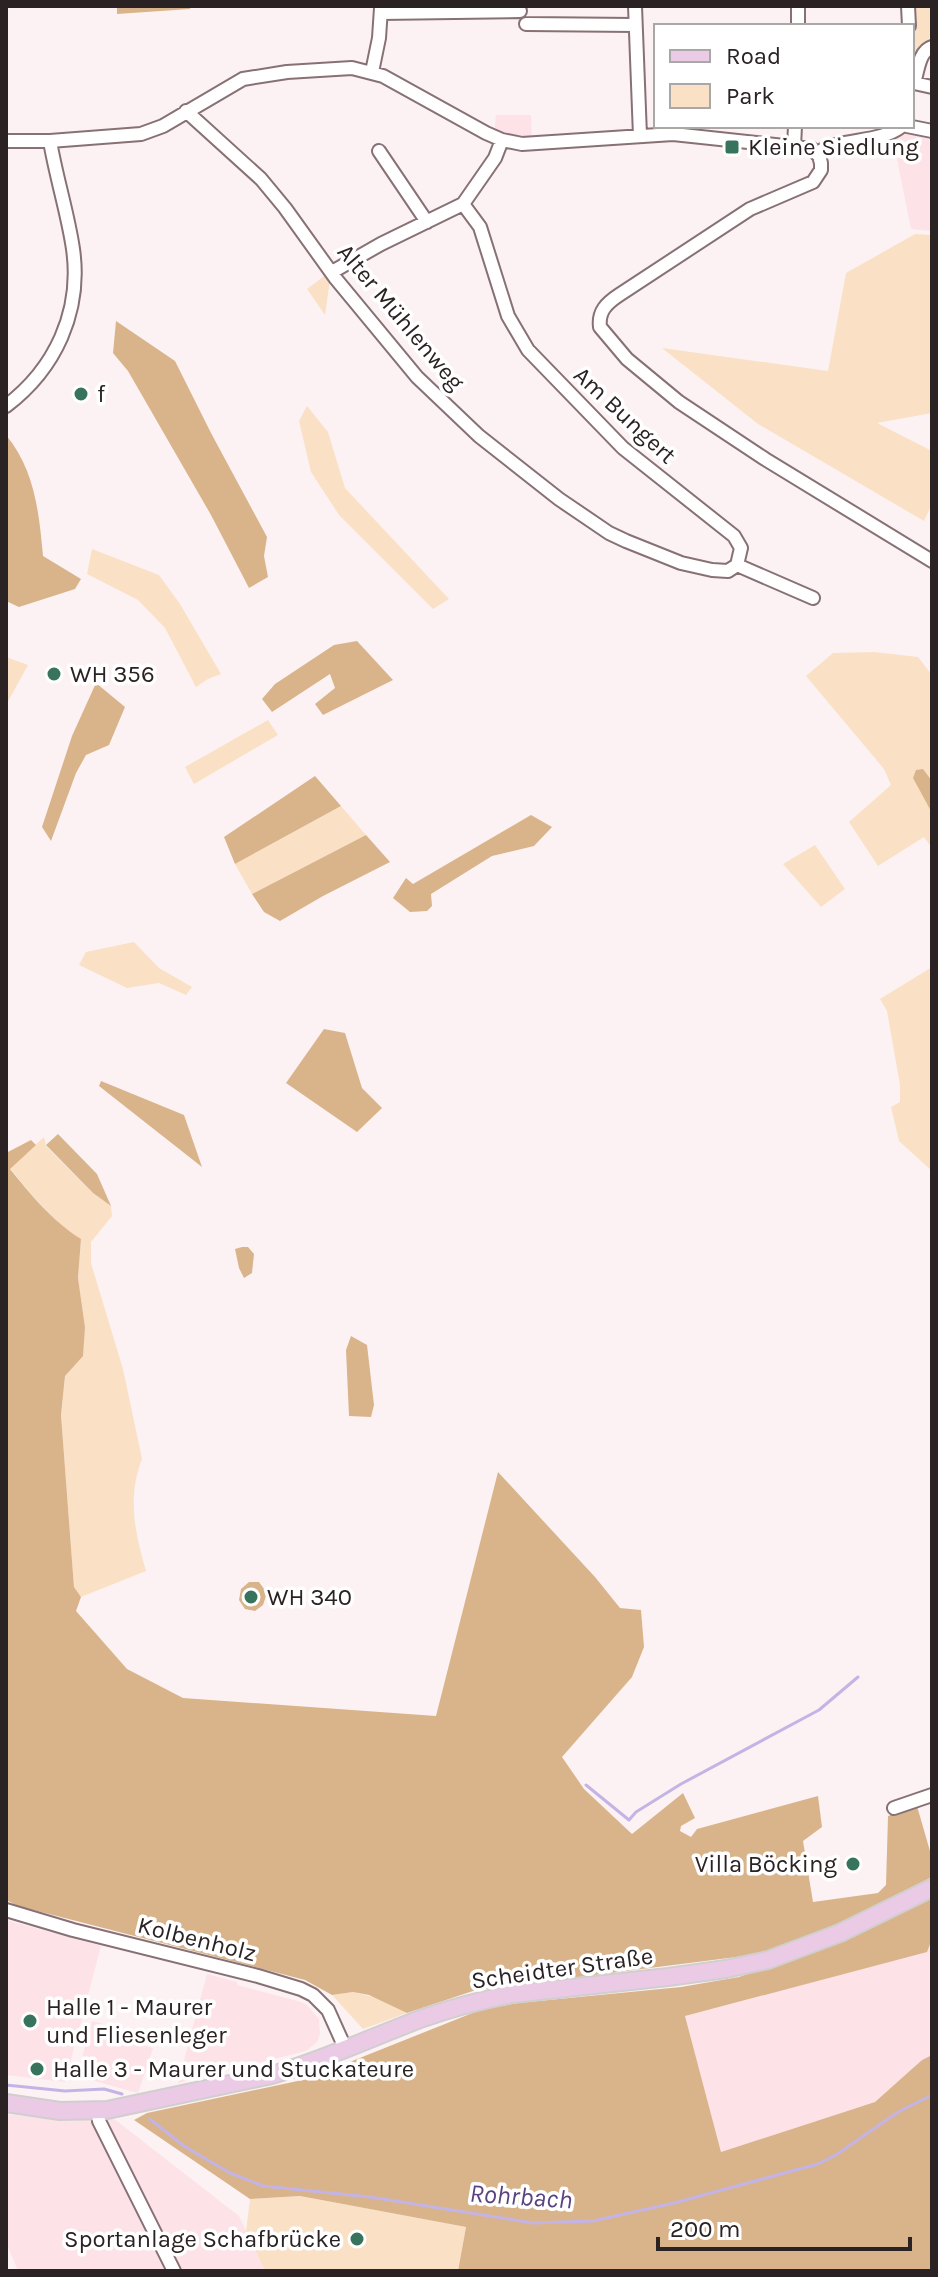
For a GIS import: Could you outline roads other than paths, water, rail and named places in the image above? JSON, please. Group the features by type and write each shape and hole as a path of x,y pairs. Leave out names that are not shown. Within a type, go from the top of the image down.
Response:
{"main road":[{"name":"Scheidter Straße","path":"6,2103 60,2111 117,2109 272,2075 346,2050 423,2018 479,2001 512,1994 683,1975 768,1960 811,1945 932,1888"}],"street":[{"path":"635,6 640,136"},
{"path":"372,72 381,9 520,11"},
{"path":"526,24 635,25"},
{"path":"914,83 922,55 932,47"},
{"path":"6,141 141,134 163,126 243,79 352,68 372,72 502,140 522,144 673,134 812,149 817,153 821,170 813,182 759,204 609,301 601,312 599,323 627,359 679,402 765,459 932,561"},
{"name":"Alter Mühlenweg","path":"186,111 261,179 430,392 479,436 559,499 609,533 681,563 728,571 737,565"},
{"path":"794,147 795,128"},
{"path":"817,153 827,147 900,128"},
{"path":"332,272 463,204 495,158 502,140"},
{"path":"6,406 42,372 51,359 72,300 73,250 50,141"},
{"path":"379,151 427,222"},
{"name":"Am Bungert","path":"463,204 480,227 510,323 528,350 623,448 734,536 741,548 737,565"},
{"path":"737,565 813,598"},
{"path":"894,1808 932,1795"},
{"name":"Kolbenholz","path":"7,1910 301,1989 313,1995 328,2010 346,2050"},
{"path":"98,2111 99,2121 174,2271"}],"waterway":[{"path":"586,1785 629,1820 636,1812 681,1784 819,1710 858,1677"},
{"name":"Rohrbach","path":"6,2085 65,2091 104,2089 122,2094"},
{"name":"Rohrbach","path":"150,2119 184,2146 230,2173 263,2186 370,2197 533,2223 593,2221 674,2203 818,2164 898,2112 932,2095"}],"place":[{"name":"Kleine Siedlung","path":"732,147"},
{"name":"f","path":"81,394"},
{"name":"WH 356","path":"54,674"},
{"name":"WH 340","path":"251,1597"},
{"name":"Villa Böcking","path":"853,1864"},
{"name":"Halle 1 - Maurer und Fliesenleger","path":"30,2021"},
{"name":"Halle 3 - Maurer und Stuckateure","path":"37,2069"},
{"name":"Sportanlage Schafbrücke","path":"357,2239"}]}
